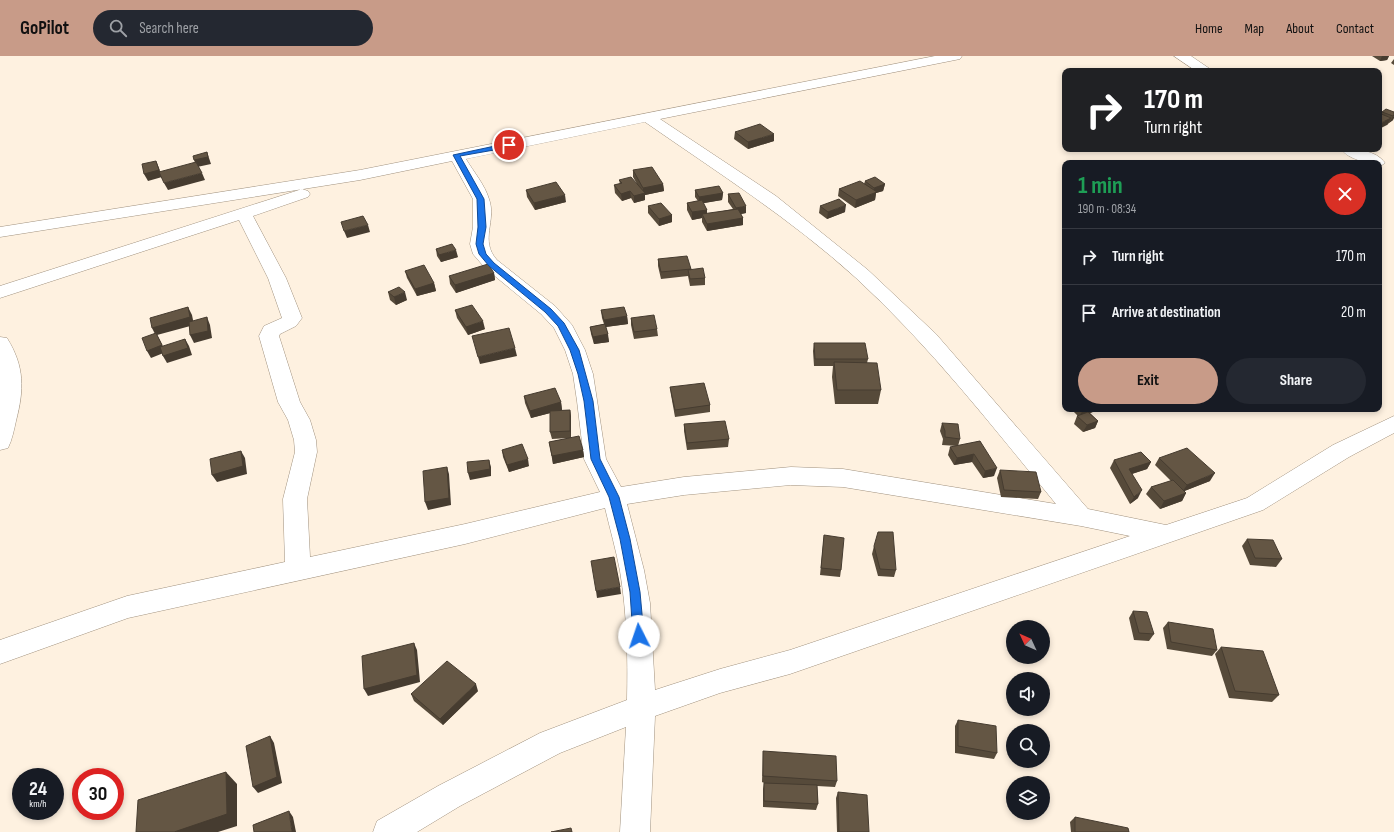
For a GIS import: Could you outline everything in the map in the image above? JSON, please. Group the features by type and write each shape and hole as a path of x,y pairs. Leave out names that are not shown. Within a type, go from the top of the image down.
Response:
{"street":[{"path":"0,232 360,175 955,56"},
{"path":"1181,56 1201,68"},
{"path":"648,118 770,200 862,274 929,339 968,382 1081,517"},
{"path":"1355,152 1370,160"},
{"path":"456,155 480,199 482,220 479,244 482,254 548,310 562,325 583,374 595,459 614,497 632,570 636,603 641,660 641,708 635,832"},
{"path":"0,292 100,257 244,214 360,175"},
{"path":"244,214 265,249 282,289 292,318 289,322 271,330 269,336 289,402 299,420 305,440 306,452 295,499 298,570"},
{"path":"0,344 6,351 12,388 0,442"},
{"path":"388,832 449,796 550,743 641,708 720,680 790,662 1255,504 1341,451 1394,424"},
{"path":"0,652 127,607 465,534 614,497 684,486 791,476 842,478 1081,517 1165,534"}],"building":[{"path":"1386,109 1394,112 1394,115 1393,116 1382,112"},
{"path":"1382,114 1391,118 1382,122"},
{"path":"760,124 774,134 748,142 735,132"},
{"path":"207,152 208,157 194,160 193,156"},
{"path":"156,161 159,170 144,174 142,164"},
{"path":"196,162 202,173 164,183 159,172"},
{"path":"652,167 663,184 643,188 633,170"},
{"path":"631,177 645,193 634,196 630,191 621,194 614,185 622,183 619,180"},
{"path":"875,177 885,184 874,188 865,181"},
{"path":"860,181 877,192 856,200 839,189"},
{"path":"556,182 565,195 534,203 526,190"},
{"path":"719,186 723,193 699,197 695,190"},
{"path":"739,193 746,206 736,208 728,194"},
{"path":"839,199 846,205 828,212 820,206"},
{"path":"702,200 707,210 692,212 687,203"},
{"path":"661,203 672,215 659,219 648,206"},
{"path":"738,209 743,218 707,224 702,214"},
{"path":"363,216 368,225 344,231 341,222"},
{"path":"452,244 456,250 439,255 436,249"},
{"path":"687,256 691,269 661,272 658,259"},
{"path":"488,264 494,273 455,285 449,276"},
{"path":"424,265 434,283 415,289 405,271"},
{"path":"703,268 705,278 690,279 688,270"},
{"path":"399,287 405,292 394,297 388,292"},
{"path":"472,305 483,321 466,327 455,310"},
{"path":"188,307 190,317 152,328 150,318"},
{"path":"624,307 627,316 604,320 601,310"},
{"path":"654,315 657,329 634,332 631,318"},
{"path":"207,317 208,331 190,335 189,322"},
{"path":"605,324 608,334 593,337 590,327"},
{"path":"509,328 515,348 478,357 472,336"},
{"path":"156,333 162,345 147,351 142,338"},
{"path":"185,339 188,348 163,356 160,347"},
{"path":"814,343 865,343 868,359 815,359"},
{"path":"834,362 877,363 881,390 837,390"},
{"path":"704,383 710,405 675,410 670,387"},
{"path":"555,388 561,402 530,411 524,396"},
{"path":"570,410 570,431 550,432 550,411"},
{"path":"1088,412 1098,421 1087,425 1077,416"},
{"path":"725,421 729,439 687,443 684,424"},
{"path":"942,423 958,424 960,439 945,437 945,431"},
{"path":"579,436 583,450 552,456 549,442"},
{"path":"980,441 997,468 985,471 974,454 957,458 950,447"},
{"path":"522,444 528,459 507,465 502,450"},
{"path":"1187,448 1215,473 1187,485 1159,458"},
{"path":"241,451 243,466 212,475 210,459"},
{"path":"1141,452 1151,462 1129,469 1142,490 1134,497 1114,460"},
{"path":"489,460 490,469 468,473 467,462"},
{"path":"447,467 449,498 425,502 423,471"},
{"path":"1000,470 1036,472 1041,492 1004,490"},
{"path":"1173,480 1186,493 1164,501 1151,487"},
{"path":"878,532 893,532 896,570 880,569 874,546"},
{"path":"824,535 844,538 841,570 821,568"},
{"path":"1247,539 1273,540 1282,559 1255,558"},
{"path":"614,557 620,587 596,591 591,561"},
{"path":"1133,611 1147,612 1154,634 1139,633"},
{"path":"1168,622 1213,629 1217,650 1171,642"},
{"path":"414,643 417,675 364,689 362,656"},
{"path":"1221,647 1263,651 1279,695 1235,691"},
{"path":"447,661 476,684 440,719 411,694"},
{"path":"958,720 996,726 997,753 958,746"},
{"path":"270,736 277,777 253,787 246,746"},
{"path":"763,751 836,756 837,781 763,776"},
{"path":"226,772 227,814 174,832 136,832 138,800"},
{"path":"764,783 817,785 818,804 764,801"},
{"path":"838,792 867,795 869,832 839,832"},
{"path":"289,811 292,832 254,832 253,825"},
{"path":"1075,817 1128,828 1129,832 1075,832"},
{"path":"571,828 572,832 551,832"}],"route":[{"path":"509,145 456,155 466,170 480,199 482,227 479,244 482,254 492,264 548,310 562,325 574,350 583,374 595,459 614,497 625,539 632,570 639,636"}]}
